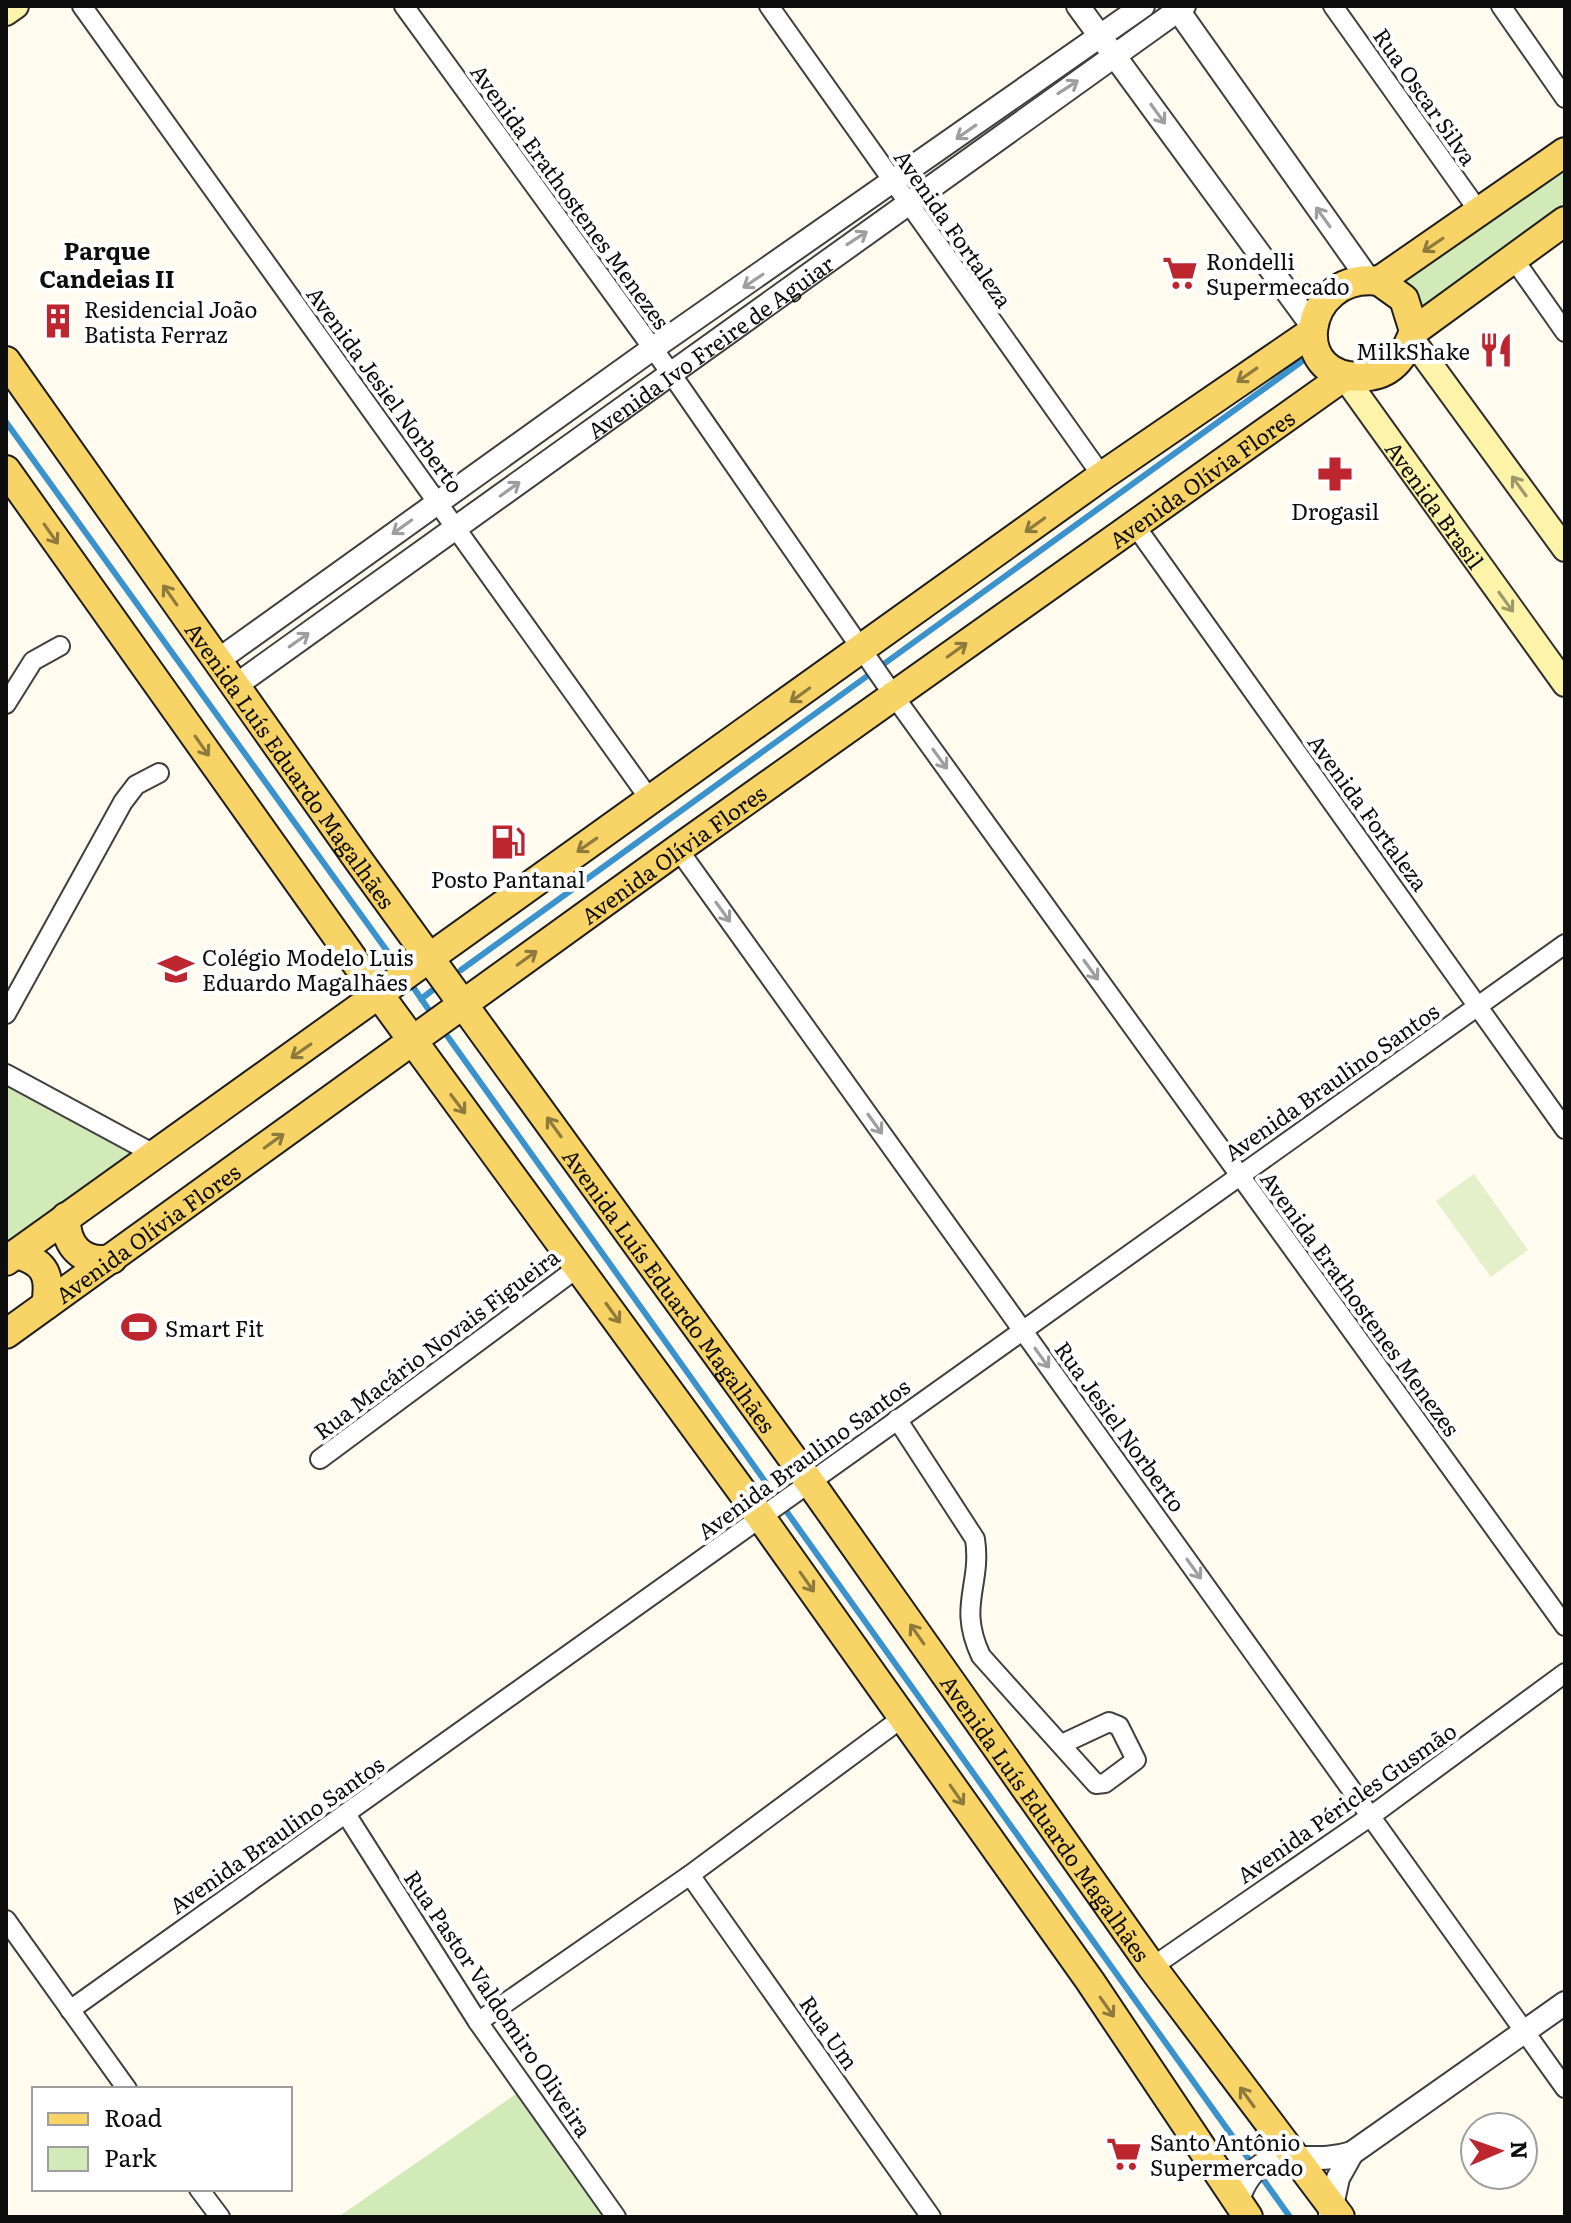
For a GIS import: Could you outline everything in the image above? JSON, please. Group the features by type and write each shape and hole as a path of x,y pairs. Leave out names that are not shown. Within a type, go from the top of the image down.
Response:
{"main road":[{"path":"6,13 16,6"},
{"path":"11,1257 1313,326 1327,296 1351,282 1374,280 1480,213 1565,152"},
{"name":"Avenida Olívia Flores","path":"6,1334 1134,524 1345,378 1378,375 1404,357 1413,335 1565,221"},
{"path":"1374,280 1404,299 1413,335 1565,549"},
{"name":"Avenida Brasil","path":"1313,326 1313,346 1327,368 1345,378 1565,684"},
{"name":"Avenida Luís Eduardo Magalhães","path":"6,361 803,1485 1152,1967 1285,2158 1333,2213"},
{"path":"6,470 380,995 767,1513 902,1718 1090,1981 1240,2204"},
{"path":"66,1217 70,1243 79,1254 94,1260 112,1259"},
{"path":"11,1257 40,1263 47,1273 46,1305"}],"street":[{"name":"Avenida Jesiel Norberto","path":"82,6 651,801"},
{"name":"Avenida Erathostenes Menezes","path":"404,6 670,372 894,696 1565,1626"},
{"name":"Avenida Fortaleza","path":"769,6 1102,476"},
{"name":"Avenida Brasil","path":"1078,6 1313,326"},
{"name":"Avenida Ivo Freire de Aguiar","path":"217,661 437,501 1143,6"},
{"name":"Rua Oscar Silva","path":"1333,6 1480,213"},
{"path":"1501,6 1565,98"},
{"name":"Avenida Ivo Freire de Aguiar","path":"235,686 670,372 908,205 1179,7"},
{"path":"1179,7 1374,280"},
{"path":"1513,258 1565,332"},
{"name":"Avenida Fortaleza","path":"1134,524 1398,890 1476,1008 1565,1129"},
{"path":"6,704 33,661 60,646"},
{"path":"6,1014 123,802 136,785 159,773"},
{"name":"Rua Jesiel Norberto","path":"678,849 1565,2088"},
{"name":"Avenida Braulino Santos","path":"70,2010 1565,944"},
{"path":"6,1074 154,1154"},
{"name":"Rua Macário Novais Figueira","path":"320,1459 580,1266"},
{"path":"897,1419 975,1539 978,1558 967,1612 971,1635 981,1656 1062,1744"},
{"name":"Avenida Péricles Gusmão","path":"1152,1967 1371,1816 1565,1673"},
{"path":"478,2022 690,1875 902,1718"},
{"name":"Rua Pastor Valdomiro Oliveira","path":"346,1814 478,2022 616,2217"},
{"name":"Rua Um","path":"690,1875 931,2217"},
{"path":"6,1920 126,2087"},
{"path":"1240,2204 1260,2164 1285,2158 1326,2160 1352,2153 1565,2003"},
{"path":"1333,2213 1338,2178 1352,2153"},
{"path":"200,2191 220,2217"}],"green space":[{"path":"1565,147 1565,223 1414,331 1377,280"},
{"path":"6,1084 129,1145 132,1155 6,1248"},
{"path":"1474,1174 1528,1250 1491,1277 1436,1201"},
{"path":"516,2094 605,2217 338,2217"}],"waterway":[{"path":"461,970 1301,362"},
{"path":"6,422 395,962"},
{"path":"413,987 431,1013"},
{"path":"421,999 434,989"},
{"path":"448,1037 1290,2217"}],"place":[{"name":"Rondelli Supermecado","path":"1180,273"},
{"name":"Residencial João Batista Ferraz","path":"58,321"},
{"name":"MilkShake","path":"1496,350"},
{"name":"Drogasil","path":"1335,474"},
{"name":"Posto Pantanal","path":"508,842"},
{"name":"Colégio Modelo Luis Eduardo Magalhães","path":"176,969"},
{"name":"Smart Fit","path":"139,1327"},
{"name":"Santo Antônio Supermercado","path":"1124,2154"}],"district":[{"name":"Parque Candeias II","path":"107,263"}]}
